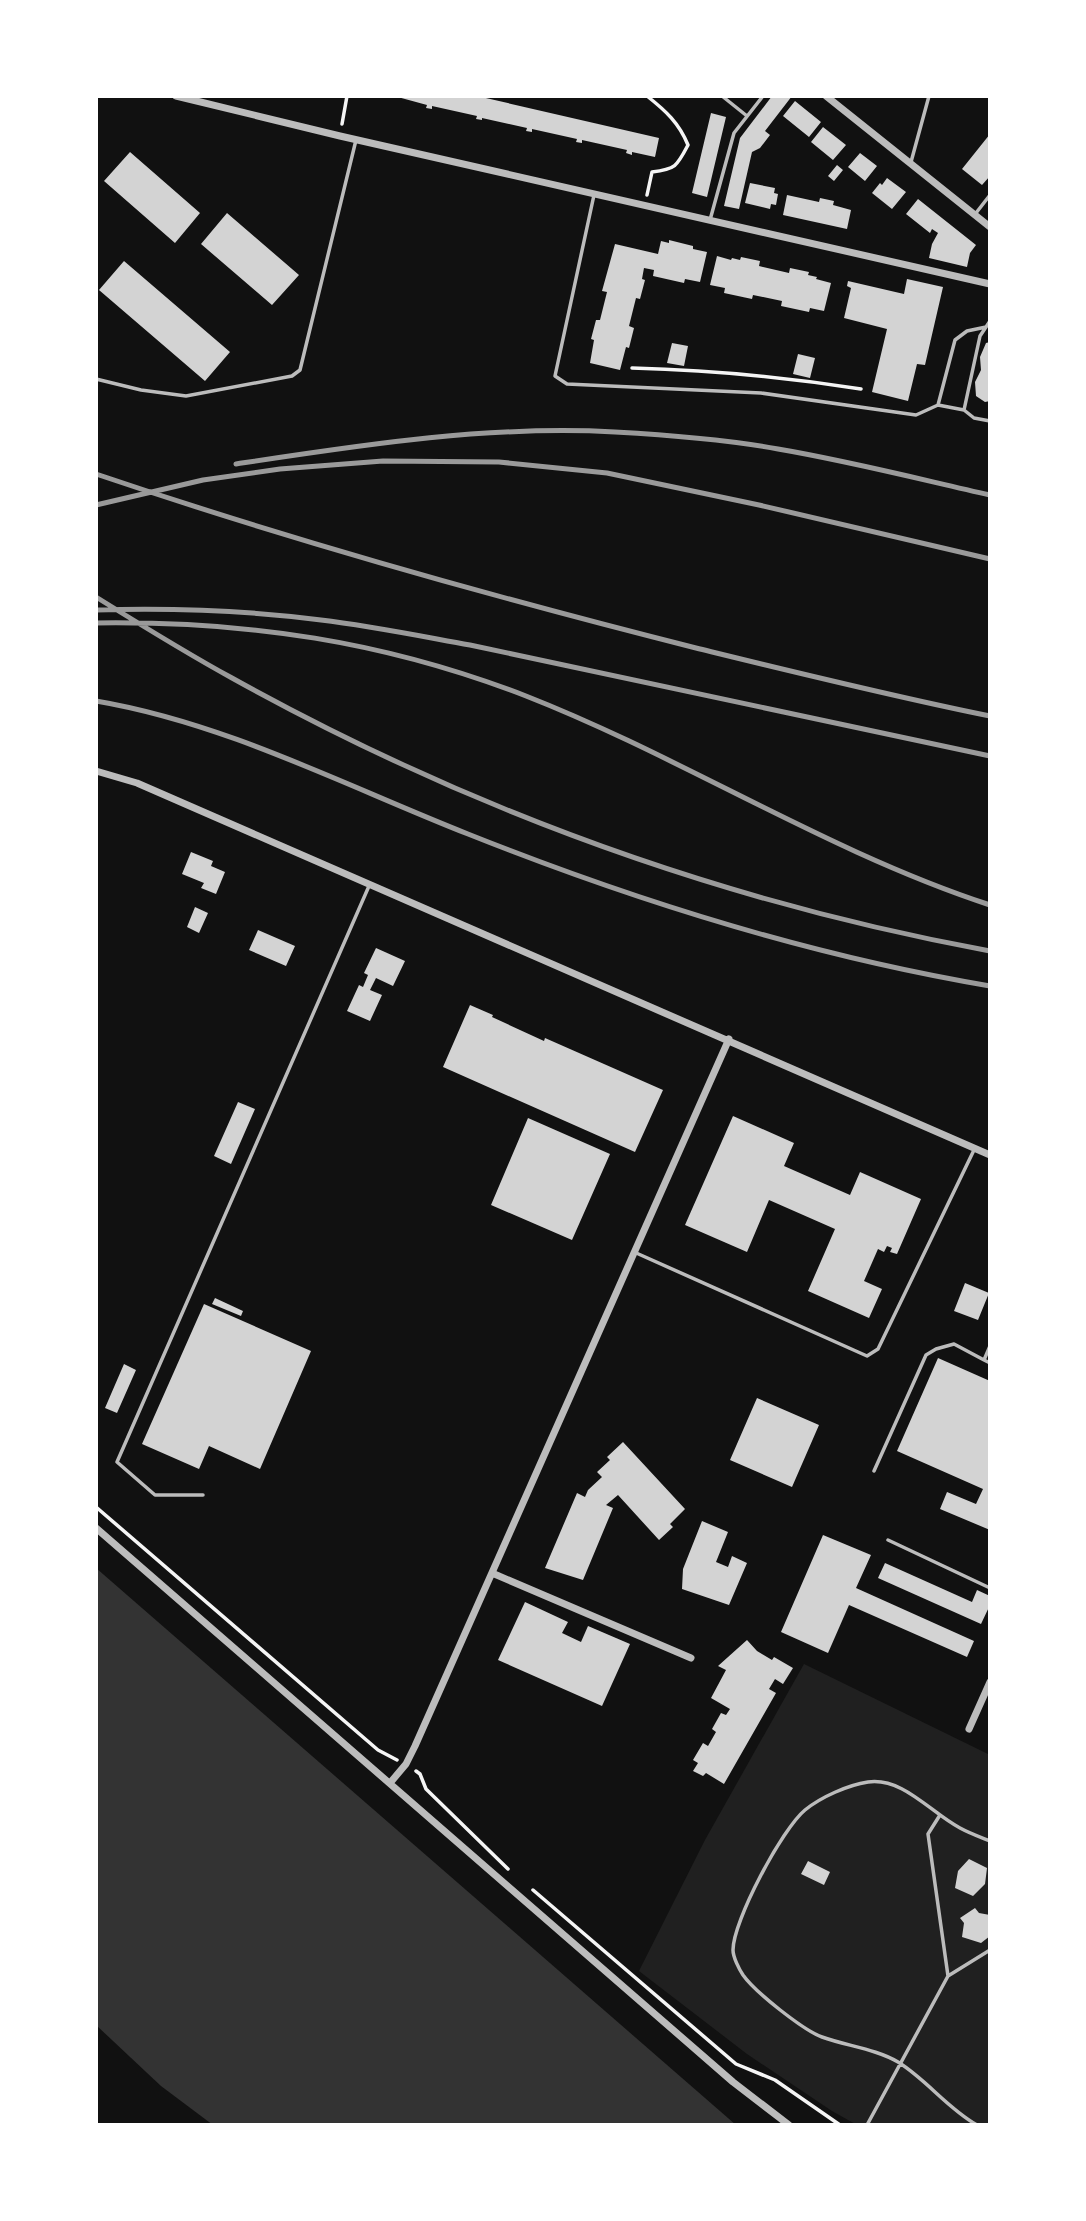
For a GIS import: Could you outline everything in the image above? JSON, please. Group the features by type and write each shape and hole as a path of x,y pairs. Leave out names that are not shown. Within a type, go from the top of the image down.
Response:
{"street":[{"path":"176,96 356,140 990,284"},
{"path":"825,96 990,227"},
{"path":"96,771 137,783 990,1155"},
{"path":"390,1783 405,1764 729,1039"},
{"path":"96,1528 733,2082 789,2125"},
{"path":"492,1573 691,1658"},
{"path":"969,1729 990,1682"}],"lane":[{"path":"722,96 747,116"},
{"path":"710,220 734,133 764,96"},
{"path":"911,164 929,96"},
{"path":"96,379 141,390 186,396 292,376 300,370 356,140"},
{"path":"594,193 555,376 567,384 761,393 916,415 938,405 964,410 974,418 990,421"},
{"path":"974,215 990,195"},
{"path":"964,410 980,336 990,321"},
{"path":"938,405 955,340 967,331 986,327"},
{"path":"203,1495 155,1495 117,1462 370,884"},
{"path":"634,1252 867,1356 878,1349 975,1148"},
{"path":"874,1471 926,1354 954,1344 990,1363"},
{"path":"984,1360 990,1346"},
{"path":"888,1540 990,1588"},
{"path":"977,2125 960,2116 925,2082 901,2065 881,2055 819,2036 792,2018 743,1975 733,1953 736,1935 760,1876 788,1827 806,1809 834,1793 868,1782 893,1783 961,1829 990,1841"},
{"path":"940,1815 928,1834 948,1976"},
{"path":"866,2125 948,1976 990,1950"}],"path":[{"path":"340,136 347,96"},
{"path":"645,204 652,172 669,170 678,164 688,145 680,126 647,96"},
{"path":"632,368 725,373 861,389"},
{"path":"96,1507 378,1750 420,1774 426,1789 513,1873"},
{"path":"532,1889 736,2064 775,2080 840,2125"}],"shaded area":[{"path":"96,1568 736,2125 213,2125 161,2086 96,2025"},
{"path":"804,1664 990,1755 990,2125 857,2125 747,2054 639,1971 705,1840"}],"building":[{"path":"394,96 477,96 659,138 655,157 632,152 632,155 626,153 627,150 582,140 582,143 576,142 577,139 532,129 532,132 526,131 527,128 476,119 477,116 432,106 432,109 426,108 427,105"},
{"path":"772,96 792,96 765,131 770,135 760,148 752,152 739,209 724,206 740,138"},
{"path":"795,101 821,122 809,137 783,116"},
{"path":"711,113 726,117 707,197 692,193"},
{"path":"823,127 846,145 833,160 811,142"},
{"path":"990,134 990,176 982,185 962,169"},
{"path":"130,152 200,213 175,243 104,181"},
{"path":"860,153 877,166 865,181 848,167"},
{"path":"837,165 843,170 834,181 828,176"},
{"path":"887,178 906,192 892,209 872,193"},
{"path":"750,183 775,188 774,193 778,194 776,205 771,204 770,209 745,203"},
{"path":"787,195 819,202 820,198 834,201 833,205 851,210 847,229 783,215"},
{"path":"918,199 976,245 970,253 967,267 929,258 938,233 932,229 930,233 906,214"},
{"path":"227,213 299,275 272,305 201,244"},
{"path":"669,240 707,252 700,282 685,279 684,283 653,276 654,270 644,268 642,279 645,280 640,299 636,298 629,326 634,328 620,370 590,363 594,340 591,339 596,320 600,320 607,292 602,291 615,244 658,254 661,241 669,243"},
{"path":"717,256 731,260 740,260 741,257 760,261 759,266 789,273 790,268 809,272 808,275 817,277 816,279 831,283 824,311 810,308 809,312 781,306 782,301 753,295 752,299 724,293 725,288 710,285"},
{"path":"124,261 230,352 205,381 99,290"},
{"path":"907,279 943,287 925,365 917,364 908,401 872,392 887,329 844,318 851,288 847,286 848,281 904,294"},
{"path":"990,342 990,401 985,402 976,396 975,382 981,370 980,357 986,343"},
{"path":"672,343 688,346 684,366 667,363"},
{"path":"798,354 815,358 810,378 793,374"},
{"path":"191,852 213,861 211,866 225,872 216,894 201,888 204,883 182,874"},
{"path":"195,907 208,913 199,933 187,927"},
{"path":"258,930 295,946 286,966 249,950"},
{"path":"376,948 405,961 393,986 376,978 370,990 382,995 370,1021 347,1011 359,985 363,987 368,975 364,973"},
{"path":"470,1005 544,1041 545,1038 663,1090 635,1152 443,1067"},
{"path":"238,1102 255,1109 231,1164 214,1156"},
{"path":"733,1116 794,1143 784,1166 850,1195 860,1172 921,1199 897,1254 890,1252 892,1248 887,1246 884,1252 878,1249 864,1281 882,1289 869,1318 808,1291 835,1229 769,1200 747,1252 685,1225"},
{"path":"528,1118 610,1154 572,1240 491,1205"},
{"path":"965,1283 989,1293 978,1320 954,1311"},
{"path":"215,1298 243,1311 241,1316 212,1304"},
{"path":"204,1304 311,1351 260,1469 209,1446 199,1469 142,1444"},
{"path":"938,1358 990,1381 990,1530 940,1509 947,1492 976,1504 983,1489 897,1451"},
{"path":"124,1364 136,1370 117,1413 105,1408"},
{"path":"757,1398 819,1425 792,1487 730,1460"},
{"path":"623,1442 685,1509 670,1524 673,1527 659,1540 618,1495 606,1505 613,1508 583,1580 545,1568 577,1493 585,1497 588,1490 602,1477 597,1472 610,1460 607,1457"},
{"path":"702,1521 728,1532 716,1562 728,1567 732,1556 747,1563 729,1605 682,1589 683,1569"},
{"path":"823,1535 871,1555 856,1588 974,1641 967,1657 849,1605 828,1653 781,1632"},
{"path":"885,1563 972,1602 977,1590 990,1596 990,1605 981,1624 878,1578"},
{"path":"525,1602 568,1622 562,1633 581,1642 588,1626 630,1644 602,1706 498,1660"},
{"path":"747,1640 757,1651 793,1668 783,1684 775,1679 769,1689 776,1693 724,1784 706,1773 703,1776 693,1771 698,1763 693,1760 703,1743 708,1746 716,1732 712,1729 721,1713 726,1715 730,1709 711,1698 726,1670 718,1666"},
{"path":"969,1859 987,1868 985,1884 973,1896 955,1888 958,1871"},
{"path":"808,1861 830,1872 824,1885 801,1874"},
{"path":"975,1908 979,1913 990,1915 990,1936 981,1943 962,1937 964,1923 960,1918"}],"railway":[{"path":"236,464 472,434 520,431 615,432 758,446 990,495"},
{"path":"96,505 203,480 280,469 383,461 499,462 607,473 990,559"},
{"path":"96,474 320,545 545,609 806,675 990,716"},
{"path":"96,597 164,639 321,725 505,809 695,878 891,931 990,951"},
{"path":"96,610 237,612 377,628 470,645 990,756"},
{"path":"96,623 207,626 315,638 368,648 473,677 526,696 642,747 871,859 990,905"},
{"path":"96,701 192,724 239,740 531,859 660,904 857,959 990,986"}]}
